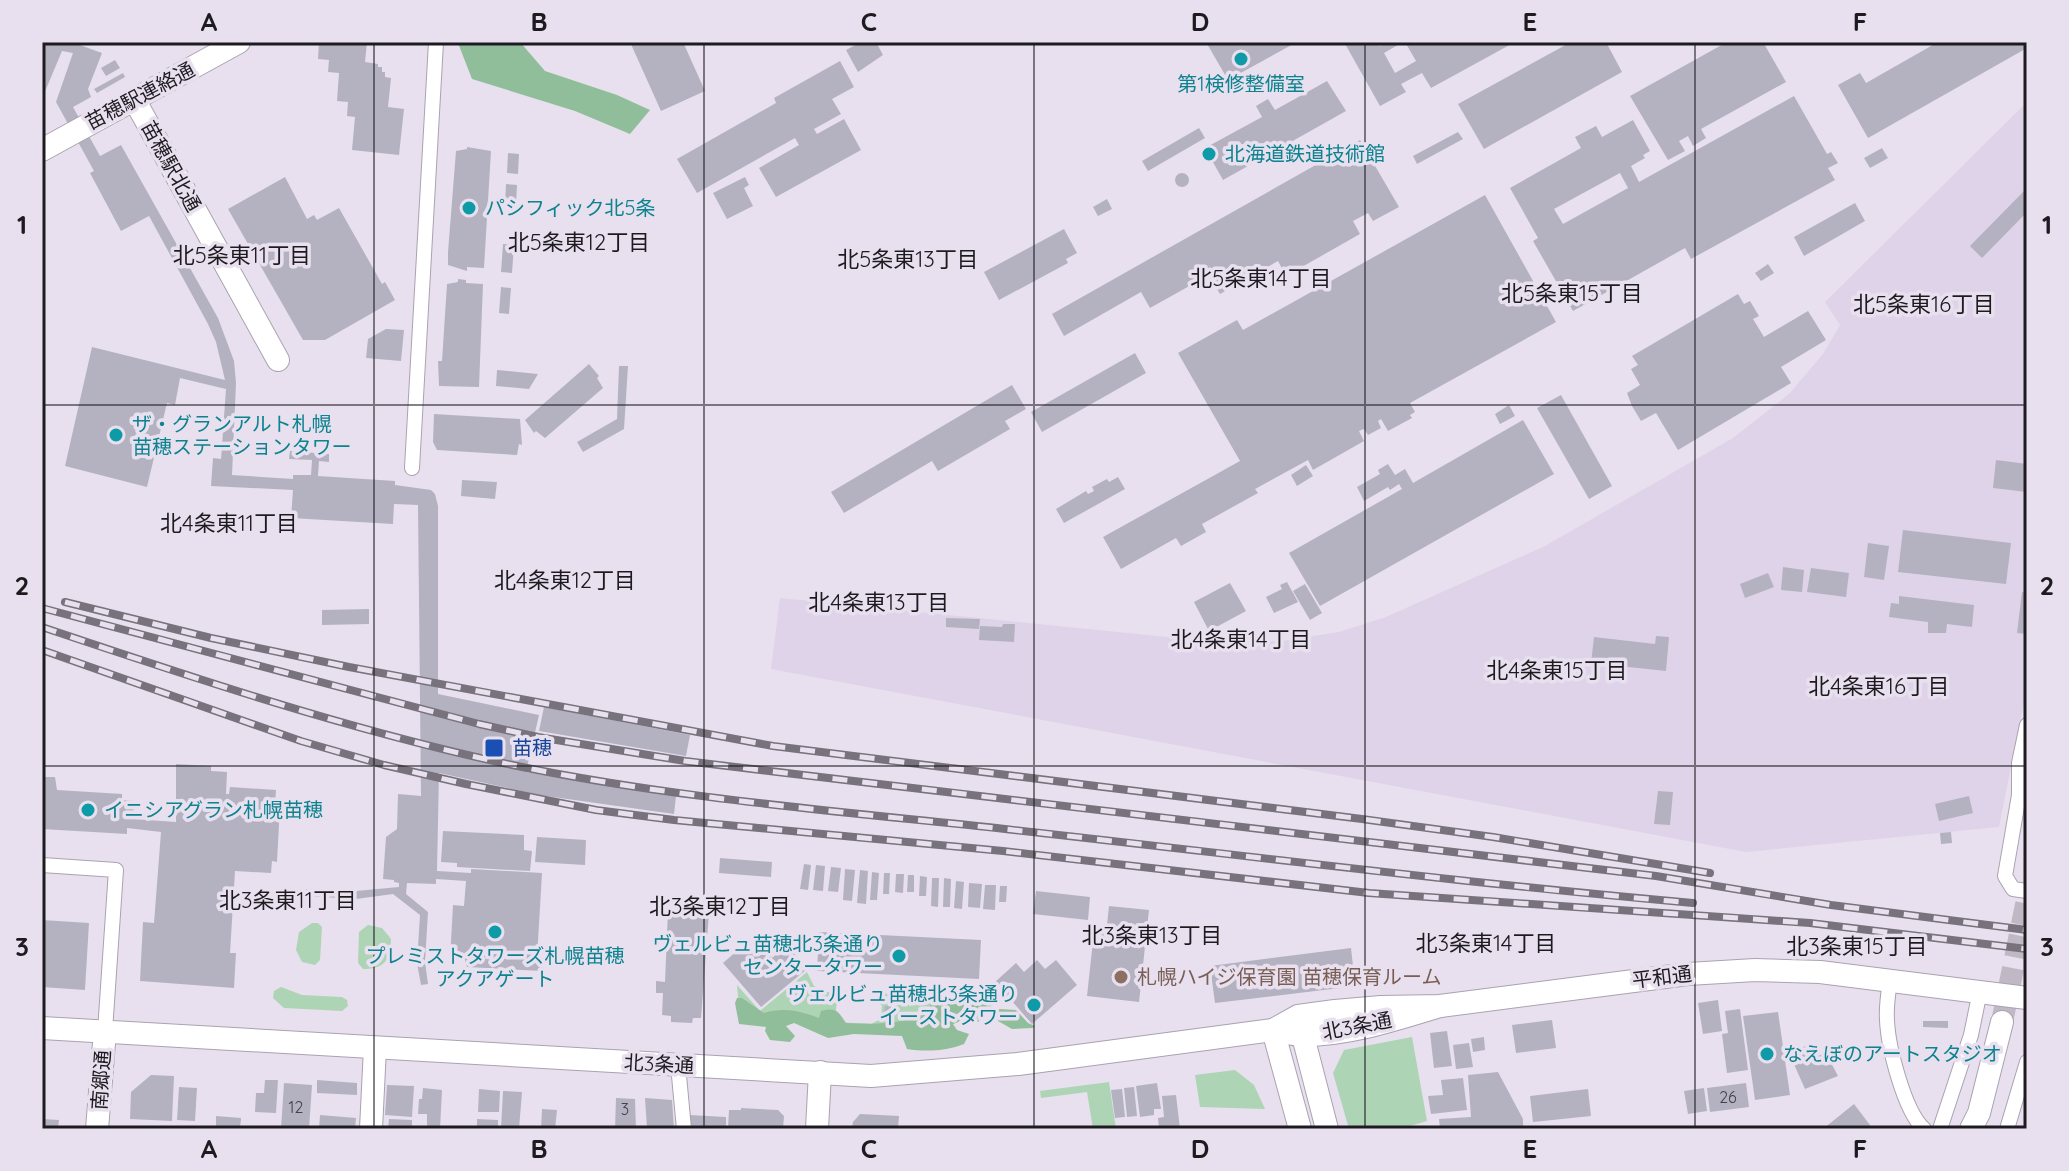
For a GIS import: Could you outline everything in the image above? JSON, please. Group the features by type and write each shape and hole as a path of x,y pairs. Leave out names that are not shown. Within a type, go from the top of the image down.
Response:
{"street":[{"name":"苗穂駅連絡通","path":"42,150 239,42"},
{"path":"412,468 436,42"},
{"name":"苗穂駅北通","path":"134,99 278,360"},
{"path":"2027,725 2019,763 2023,796 2005,876 2013,889 2027,891"},
{"path":"42,865 116,870 105,1031"},
{"name":"平和通","path":"1300,1026 1381,1007 1440,1006 1673,975 1741,970 1820,972 2027,998"},
{"path":"1890,981 1887,1024 1895,1061 1905,1096 1919,1126 1924,1129"},
{"path":"1940,1129 1971,1035 1980,991"},
{"path":"1971,1129 1979,1113 2002,1022"},
{"path":"1300,1026 1327,1129"},
{"name":"北3条通","path":"42,1028 871,1076 1018,1064 1300,1026"},
{"path":"1273,1030 1300,1129"},
{"name":"南郷通","path":"97,1129 105,1031"},
{"path":"371,1129 375,1048"},
{"path":"2007,1129 2027,1062"},
{"path":"678,1065 684,1129"},
{"path":"817,1129 820,1072"}],"shaded area":[{"path":"2027,102 2027,687 1999,827 1746,852 771,669 780,598 1217,642 1282,641 1339,632 1386,617 1545,546 1733,438 1789,394 1823,354 1840,325 1825,302"}],"green space":[{"path":"520,42 545,71 617,95 650,110 630,134 575,111 472,79 458,43"},
{"path":"312,923 322,927 320,960 315,965 302,962 296,950 299,932"},
{"path":"368,925 382,928 391,939 385,962 363,969 358,963 359,932"},
{"path":"807,972 814,986 828,992 849,991 837,1004 836,1022 871,1024 881,1019 882,1006 872,996 878,992 909,998 909,1006 914,1004 915,995 920,993 964,998 990,988 993,989 994,1003 978,1022 963,1020 953,1024 923,1012 909,1013 907,1030 740,1017 737,985 760,1011"},
{"path":"281,987 302,995 342,997 347,1000 348,1006 342,1011 284,1008 273,998 274,991"},
{"path":"987,994 990,1001 978,1022 963,1020 953,1024 957,1030 969,1034 964,1044 929,1051 907,1049 902,1036 854,1034 828,1038 794,1023 786,1026 795,1036 790,1042 770,1040 766,1027 739,1024 735,1003 737,998 742,998 764,1013 792,1011 819,1018 821,1011 833,1010 846,1023 882,1023 916,1016 933,1002 972,1003"},
{"path":"999,1009 1016,1010 1035,1026 1012,1029 998,1021 996,1013"},
{"path":"1412,1037 1427,1121 1400,1129 1349,1129 1333,1073 1344,1050"},
{"path":"1235,1070 1254,1085 1265,1109 1200,1107 1195,1075"},
{"path":"1109,1082 1116,1129 1093,1129 1087,1092 1041,1098 1040,1091"}],"building":[{"path":"42,42 78,42 102,53 88,89 91,97 73,107 100,156 121,145 218,318 234,361 236,383 232,475 293,479 293,475 311,475 312,460 289,459 290,451 329,454 329,462 319,461 318,476 395,481 395,485 431,490 438,506 438,694 539,715 526,772 676,796 674,814 539,795 439,773 437,871 471,873 471,869 542,873 537,958 543,959 542,971 467,967 465,960 450,959 453,905 464,906 466,881 436,879 436,884 407,883 406,894 428,912 425,962 428,984 421,985 417,963 420,915 393,894 356,899 306,896 306,889 356,891 399,887 394,880 383,879 386,837 397,829 398,794 421,796 418,505 394,504 393,524 291,518 293,490 211,486 213,458 221,459 226,389 180,378 175,405 167,403 147,487 65,466 92,347 225,380 216,342 208,324 149,216 121,231 90,173 94,171 56,102 73,53 62,51 42,93"},
{"path":"319,42 367,42 365,62 378,64 385,77 391,78 388,107 404,109 399,155 352,150 355,117 347,116 348,102 337,101 339,73 328,72 329,60 318,59"},
{"path":"630,42 683,42 705,91 661,111"},
{"path":"861,42 876,42 883,55 858,72 846,50"},
{"name":"第1検修整備室","path":"1206,42 1297,42 1228,80"},
{"path":"1344,42 1378,42 1380,46 1387,42 1403,42 1384,53 1395,73 1416,61 1405,42 1515,42 1431,88 1422,73 1401,84 1406,92 1380,106"},
{"path":"1571,42 1606,42 1622,72 1484,149 1458,104"},
{"path":"1727,42 1763,42 1786,82 1701,129 1706,138 1693,146 1688,136 1679,141 1685,151 1668,160 1630,96"},
{"path":"1938,42 2027,42 2027,48 1868,138 1838,85 1860,73 1866,83"},
{"path":"115,60 120,68 106,76 101,68"},
{"path":"840,61 854,87 832,99 841,114 814,129 817,134 844,119 861,150 776,197 759,168 799,145 795,138 697,193 677,159 776,103 774,98"},
{"path":"123,73 125,77 97,93 94,89"},
{"path":"1327,81 1346,111 1223,180 1205,148 1262,117 1256,106 1268,99 1275,110"},
{"path":"1794,96 1827,154 1831,152 1838,163 1828,168 1835,180 1691,259 1685,248 1573,311 1533,241 1538,238 1510,188 1581,148 1575,137 1596,126 1602,137 1633,120 1650,151 1631,166 1639,182","holes":["1620,173 1628,188 1563,224 1554,209"]},
{"path":"1199,128 1205,138 1148,171 1142,161"},
{"path":"1458,132 1463,139 1417,164 1413,156"},
{"path":"1360,140 1399,207 1373,221 1368,213 1353,221 1360,234 1286,276 1278,261 1220,294 1209,275 1150,308 1141,292 1064,336 1052,314"},
{"name":"パシフィック北5条","path":"467,147 491,151 484,268 467,267 467,271 448,265 448,252 456,151"},
{"path":"1882,148 1888,158 1870,168 1864,158"},
{"path":"508,153 519,154 518,174 507,173"},
{"path":"1182,173 1189,180 1182,187 1175,180"},
{"path":"285,177 307,219 314,215 317,220 339,208 382,284 385,282 395,300 325,340 303,340 228,209"},
{"path":"745,177 749,185 744,188 753,206 727,219 713,193"},
{"path":"506,184 517,185 516,205 505,204"},
{"path":"2027,188 2027,212 1982,258 1970,246"},
{"path":"1485,195 1556,322 1410,403 1415,412 1410,415 1412,418 1388,431 1381,419 1378,421 1381,428 1368,435 1364,429 1359,431 1364,441 1313,470 1308,460 1255,489 1258,493 1202,524 1206,532 1181,546 1176,538 1121,569 1103,537 1240,461 1178,353 1237,320 1243,330"},
{"path":"1107,199 1112,209 1098,216 1093,207"},
{"path":"1855,203 1865,221 1804,256 1794,237"},
{"path":"1064,229 1077,253 1066,259 1068,263 999,300 984,272"},
{"path":"503,244 514,245 512,273 501,272"},
{"path":"1768,264 1774,273 1761,281 1755,273"},
{"path":"458,279 483,284 479,387 439,386 438,361 442,361 447,284 458,282"},
{"path":"501,287 511,288 509,314 499,313"},
{"path":"1738,294 1744,304 1750,301 1759,316 1753,319 1764,337 1808,311 1826,340 1781,367 1791,383 1678,450 1656,413 1641,421 1632,406 1627,393 1640,385 1631,369 1638,365 1632,356"},
{"path":"386,329 404,330 401,361 366,358 368,339"},
{"path":"1135,353 1146,373 1042,432 1031,412"},
{"path":"589,364 599,376 597,378 603,388 545,438 536,431 534,433 525,420"},
{"path":"619,366 628,366 624,429 583,452 577,442 617,419"},
{"path":"497,370 538,374 529,389 496,386"},
{"path":"1012,385 1026,409 1005,421 1010,429 938,471 932,461 844,513 831,492"},
{"path":"1561,395 1612,486 1589,499 1537,408"},
{"path":"1509,405 1515,416 1500,424 1495,414"},
{"path":"434,414 520,419 522,445 519,444 517,455 437,450 433,442"},
{"path":"1523,420 1554,474 1320,606 1289,553 1402,489 1399,484 1390,490 1388,487 1364,501 1357,487 1380,474 1378,470 1388,464 1395,475 1405,469 1413,483"},
{"path":"1996,460 2027,464 2027,492 1993,488"},
{"path":"1306,465 1313,476 1297,486 1291,475"},
{"path":"1118,477 1125,489 1064,523 1056,509 1086,491 1088,494 1094,491 1092,487 1107,479 1109,482"},
{"path":"462,480 497,482 495,499 461,496"},
{"path":"1903,530 2011,543 2006,584 1898,572"},
{"path":"1868,543 1889,546 1884,580 1864,577"},
{"path":"1783,567 1804,570 1802,592 1781,590"},
{"path":"1811,568 1849,573 1846,597 1807,592"},
{"path":"1768,573 1774,587 1745,598 1740,584"},
{"path":"1287,582 1298,602 1274,613 1266,597 1282,589 1280,585"},
{"path":"1230,583 1246,611 1209,631 1194,602"},
{"path":"1305,584 1322,613 1310,620 1293,591"},
{"path":"2022,592 2027,593 2027,634 2017,633"},
{"path":"1899,596 1974,605 1972,627 1947,624 1946,633 1928,633 1928,622 1889,617 1891,603 1899,604"},
{"path":"369,609 369,624 322,625 322,610"},
{"path":"946,618 980,619 979,629 946,627"},
{"path":"1003,624 1015,624 1014,642 979,640 980,626 1002,627"},
{"path":"1656,636 1669,637 1666,671 1591,663 1594,637 1655,644"},
{"path":"544,707 690,735 686,756 539,731"},
{"path":"176,764 211,766 211,771 227,772 226,794 229,794 230,787 276,790 275,805 280,806 277,862 272,861 271,873 235,871 230,953 236,953 234,988 140,981 143,922 154,923 161,832 127,828 127,834 42,829 42,777 55,777 57,790 122,794 122,800 134,801 133,819 176,822"},
{"path":"1658,791 1673,792 1670,825 1654,824"},
{"path":"1969,796 1973,813 1939,821 1935,804"},
{"path":"443,831 524,835 524,850 532,851 530,871 457,867 457,863 441,862"},
{"path":"1951,832 1952,843 1941,844 1940,833"},
{"path":"537,837 586,840 585,865 535,862"},
{"path":"720,858 772,862 771,877 719,873"},
{"path":"804,864 811,865 808,890 800,889"},
{"path":"816,865 825,866 823,891 813,890"},
{"path":"831,867 841,868 838,892 828,891"},
{"path":"845,869 855,870 852,901 843,900"},
{"path":"860,870 868,871 866,904 857,903"},
{"path":"872,872 879,873 877,900 870,900"},
{"path":"884,873 890,873 889,894 883,894"},
{"path":"896,874 904,874 903,893 895,892"},
{"path":"908,875 914,875 914,892 907,892"},
{"path":"920,876 927,877 926,896 919,896"},
{"path":"932,878 939,878 938,907 931,906"},
{"path":"944,878 951,879 950,907 943,907"},
{"path":"956,881 964,882 962,909 954,908"},
{"path":"969,883 982,884 980,908 968,907"},
{"path":"985,885 996,885 995,910 983,909"},
{"path":"1000,886 1007,886 1006,902 999,902"},
{"path":"1036,891 1090,897 1088,920 1033,914"},
{"path":"1109,906 1149,910 1139,1002 1087,996 1094,932 1106,934"},
{"path":"668,910 709,913 701,1018 693,1018 692,1023 671,1022 671,1016 662,1015 663,993 656,993 656,981 665,982"},
{"path":"42,920 89,923 85,990 42,987"},
{"name":"ヴェルビュ苗穂北3条通り センタータワー","path":"819,932 981,940 979,979 817,971"},
{"path":"745,944 751,952 760,944 772,958 787,945 807,969 761,1007 723,963"},
{"path":"1351,948 1353,966 1338,968 1340,988 1215,1003 1210,966"},
{"name":"ヴェルビュ苗穂北3条通り イーストタワー","path":"1037,960 1045,969 1056,960 1077,985 1032,1024 995,982 1016,963 1024,972"},
{"path":"1718,1000 1722,1031 1703,1034 1698,1003"},
{"path":"885,1006 895,1007 894,1017 884,1016"},
{"path":"1740,1009 1748,1070 1727,1073 1722,1034 1728,1033 1725,1011"},
{"path":"1778,1012 1790,1095 1755,1100 1743,1016"},
{"path":"1552,1020 1556,1048 1516,1053 1512,1025"},
{"path":"1923,1021 1948,1021 1948,1028 1923,1027"},
{"path":"1447,1031 1452,1066 1434,1068 1430,1033"},
{"path":"1484,1037 1485,1050 1473,1052 1471,1039"},
{"path":"1469,1043 1473,1067 1456,1069 1453,1045"},
{"path":"1811,1044 1818,1056 1826,1053 1838,1076 1805,1089 1789,1053"},
{"path":"1498,1072 1523,1119 1523,1129 1440,1129 1439,1119 1471,1117 1468,1075"},
{"path":"151,1075 174,1076 172,1121 130,1119 131,1092"},
{"path":"1463,1078 1467,1110 1431,1114 1428,1096 1443,1095 1441,1080"},
{"path":"265,1080 278,1080 276,1113 255,1112 256,1093 264,1093"},
{"path":"317,1080 357,1083 357,1095 317,1093"},
{"path":"284,1083 312,1085 309,1129 281,1129"},
{"path":"1157,1083 1161,1109 1154,1109 1154,1115 1140,1117 1136,1086"},
{"path":"1746,1083 1749,1107 1710,1112 1707,1088"},
{"path":"387,1085 414,1086 412,1117 385,1115"},
{"path":"179,1087 197,1088 195,1121 177,1120"},
{"path":"1134,1087 1137,1116 1127,1117 1124,1088"},
{"path":"423,1088 442,1090 440,1129 427,1129 427,1114 418,1114"},
{"path":"1704,1088 1707,1111 1688,1114 1684,1091"},
{"path":"479,1089 500,1091 499,1112 478,1112"},
{"path":"1122,1089 1125,1117 1115,1118 1111,1090"},
{"path":"1588,1089 1591,1116 1533,1122 1530,1096"},
{"path":"503,1091 522,1092 519,1129 501,1129"},
{"path":"1176,1095 1180,1129 1159,1129 1158,1118 1164,1117 1162,1096"},
{"path":"616,1098 635,1099 636,1129 615,1129"},
{"path":"645,1098 672,1100 674,1129 647,1129"},
{"path":"1854,1104 1873,1129 1823,1129"},
{"path":"542,1109 557,1110 555,1129 541,1129"},
{"path":"729,1110 778,1110 784,1116 783,1129 728,1129"},
{"path":"860,1114 899,1116 898,1129 852,1129 853,1122"},
{"path":"320,1115 356,1118 355,1129 319,1129"},
{"path":"690,1115 726,1117 726,1129 690,1128"},
{"path":"216,1116 241,1118 240,1129 216,1129"},
{"path":"42,1119 59,1120 58,1129 42,1129"},
{"path":"389,1119 412,1120 412,1129 388,1129"},
{"path":"477,1119 498,1120 498,1129 477,1129"}],"tunnel":[{"path":"2002,1022 2027,900"}],"railway":[{"path":"65,602 211,638 349,667 773,746 1362,819 1710,873"},
{"path":"42,608 479,724 685,761 1656,876 1831,905 2027,930"},
{"path":"42,627 386,735 503,763 627,786 1693,903"},
{"path":"42,650 301,741 384,765 596,810 1003,851 1369,893 1810,923 2027,949"}],"place":[{"name":"第1検修整備室","path":"1241,59"},
{"name":"北海道鉄道技術館","path":"1209,154"},
{"name":"パシフィック北5条","path":"469,208"},
{"name":"ザ・グランアルト札幌 苗穂ステーションタワー","path":"116,435"},
{"name":"苗穂","path":"494,748"},
{"name":"イニシアグラン札幌苗穂","path":"88,810"},
{"name":"プレミストタワーズ札幌苗穂 アクアゲート","path":"495,932"},
{"name":"ヴェルビュ苗穂北3条通り センタータワー","path":"899,956"},
{"name":"札幌ハイジ保育園 苗穂保育ルーム","path":"1121,977"},
{"name":"ヴェルビュ苗穂北3条通り イーストタワー","path":"1034,1005"},
{"name":"なえぼのアートスタジオ","path":"1767,1054"}],"district":[{"name":"北5条東12丁目","path":"579,242"},
{"name":"北5条東11丁目","path":"242,255"},
{"name":"北5条東13丁目","path":"908,259"},
{"name":"北5条東14丁目","path":"1261,278"},
{"name":"北5条東15丁目","path":"1572,293"},
{"name":"北5条東16丁目","path":"1924,304"},
{"name":"北4条東11丁目","path":"229,523"},
{"name":"北4条東12丁目","path":"565,580"},
{"name":"北4条東13丁目","path":"879,602"},
{"name":"北4条東14丁目","path":"1241,639"},
{"name":"北4条東15丁目","path":"1557,670"},
{"name":"北4条東16丁目","path":"1879,686"},
{"name":"北3条東11丁目","path":"288,900"},
{"name":"北3条東12丁目","path":"720,906"},
{"name":"北3条東13丁目","path":"1152,935"},
{"name":"北3条東14丁目","path":"1486,943"},
{"name":"北3条東15丁目","path":"1857,946"}]}
